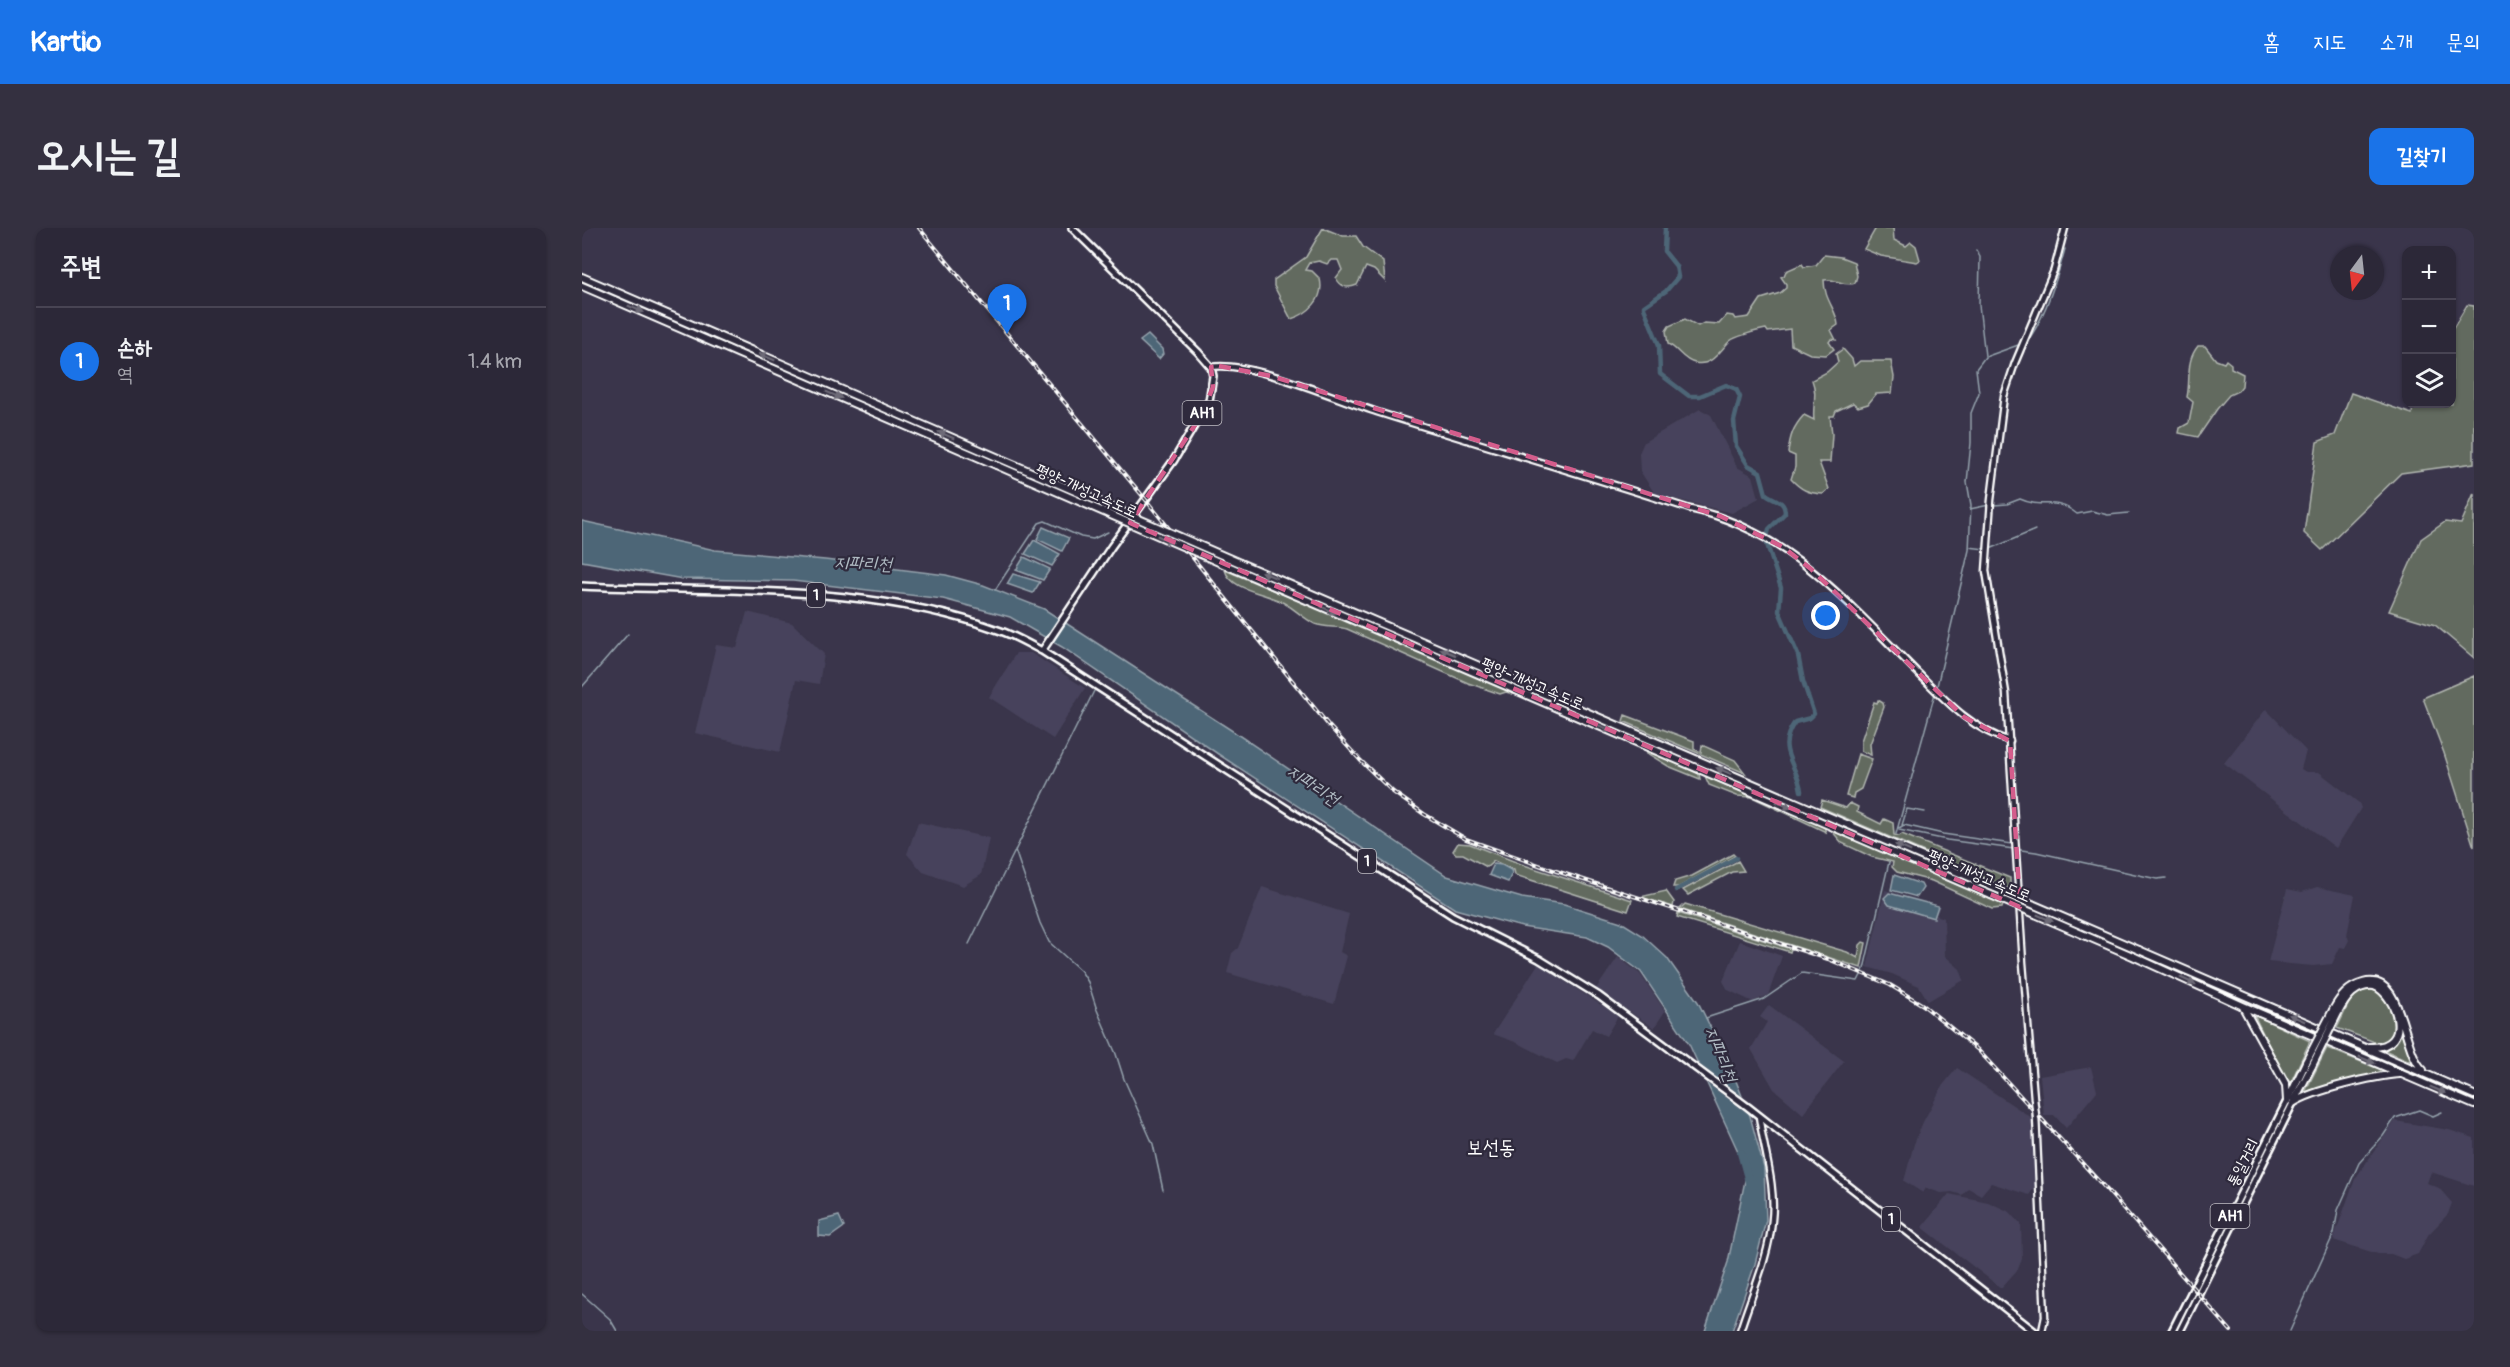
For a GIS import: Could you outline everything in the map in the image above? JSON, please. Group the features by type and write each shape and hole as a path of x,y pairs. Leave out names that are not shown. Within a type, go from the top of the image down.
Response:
{"highway":[{"name":"평양-개성고속도로","path":"582,278 2474,1095"},
{"name":"평양-개성고속도로","path":"582,286 2474,1105"},
{"path":"2290,1102 2336,1011 2340,997 2354,986 2370,981 2382,984 2395,1002 2412,1057 2428,1074"},
{"path":"2336,1011 2347,997 2360,988 2374,986 2385,993 2396,1021 2396,1038 2387,1046 2364,1047"},
{"path":"2243,1006 2286,1086 2290,1102"},
{"path":"2290,1102 2308,1095 2378,1077 2401,1074"}],"main road":[{"path":"1072,228 1198,352 1211,368 1233,367 1271,376 1448,434 1690,509 1720,516 1782,547 1811,569 1964,717 1999,738 2010,741"},
{"path":"2042,1331 2045,1317 2036,1116 2005,673 1987,585 1990,505 2004,396 2054,270 2066,228"},
{"name":"AH1","path":"1042,651 1174,460 1201,416 1213,387 1211,368"},
{"name":"1","path":"582,586 659,590 740,590 871,600 972,621 1004,632 1042,651 1453,916 1539,959 1599,996 1695,1066 2034,1331"},
{"name":"통일거리","path":"2172,1331 2290,1102"},
{"name":"통일거리","path":"2180,1331 2290,1102"},
{"path":"1740,1331 1769,1243 1773,1219 1770,1169 1759,1116"}],"highlighted area":[{"path":"1219,366 1271,376 1720,516 1783,547 1811,569 1964,717 2010,741 2020,907 1130,523 1201,416 1213,387 1211,367"}],"shaded area":[{"path":"1700,409 1711,415 1737,467 1753,476 1759,498 1732,513 1655,494 1640,471 1639,453 1644,442"},
{"path":"747,612 792,623 824,654 819,684 796,680 780,752 695,733 716,645 737,648"},
{"path":"1016,653 1031,653 1085,688 1053,739 989,697"},
{"path":"2266,709 2306,751 2301,769 2306,772 2319,772 2359,803 2361,808 2336,848 2224,763"},
{"path":"918,822 989,838 981,875 963,886 923,872 907,854"},
{"path":"1262,887 1349,914 1340,952 1347,956 1334,1004 1227,973 1232,953 1238,948"},
{"path":"2317,887 2355,895 2347,935 2349,940 2345,948 2340,947 2332,964 2313,966 2268,962 2287,889 2302,892"},
{"path":"1885,890 1940,906 1936,915 1944,918 1945,956 1960,969 1964,980 1928,1001 1919,986 1892,974 1867,967"},
{"path":"1740,941 1782,956 1768,995 1753,1002 1728,990 1723,981"},
{"path":"1618,957 1640,974 1665,1011 1654,1028 1596,989"},
{"path":"1538,964 1618,1016 1606,1036 1592,1029 1573,1061 1566,1059 1557,1063 1518,1043 1493,1034"},
{"path":"1769,1005 1844,1061 1803,1114 1774,1089 1751,1049 1767,1022 1760,1017"},
{"path":"2091,1067 2097,1091 2066,1128 2054,1115 2044,1115 2040,1076"},
{"path":"1957,1068 2032,1118 2035,1187 2029,1195 1991,1183 1981,1195 1968,1188 1962,1195 1952,1192 1941,1193 1926,1188 1923,1193 1904,1181 1914,1144 1923,1122 1943,1085"},
{"path":"2395,1121 2449,1130 2474,1138 2474,1186 2431,1172 2427,1183 2439,1188 2452,1203 2448,1214 2428,1235 2418,1254 2404,1259 2391,1254 2378,1254 2333,1240 2355,1179"},
{"path":"1949,1194 1988,1202 2010,1212 2021,1224 2022,1259 2018,1269 2001,1288 1922,1227"}],"green space":[{"path":"1323,228 1343,236 1356,236 1363,247 1383,262 1385,281 1374,270 1366,267 1357,285 1345,286 1336,278 1342,270 1338,260 1331,260 1327,264 1319,261 1309,263 1305,270 1312,271 1320,279 1320,293 1314,305 1291,319 1274,286 1274,280 1306,257"},
{"path":"1876,228 1893,228 1894,240 1906,246 1911,242 1916,246 1920,260 1917,262 1881,256 1864,249"},
{"path":"1824,255 1841,257 1854,262 1857,276 1855,283 1851,284 1824,280 1826,293 1838,325 1831,330 1836,340 1831,339 1829,342 1834,349 1826,355 1810,354 1791,345 1790,329 1768,332 1766,329 1736,338 1711,360 1701,364 1687,360 1668,344 1666,331 1669,326 1685,319 1698,326 1704,323 1719,324 1727,315 1735,319 1749,317 1761,299 1780,293 1786,288 1781,277 1786,271 1802,264 1804,267 1816,265"},
{"path":"2467,305 2474,306 2474,463 2401,473 2322,550 2304,533 2317,442 2335,435 2351,393 2412,414 2413,408 2456,408 2456,323"},
{"path":"2198,346 2205,346 2216,360 2224,363 2226,360 2231,364 2231,368 2243,374 2242,386 2238,391 2229,395 2198,437 2179,433 2180,428 2189,423 2193,402 2187,397 2189,370 2191,358"},
{"path":"1843,349 1852,359 1854,366 1860,361 1891,361 1894,377 1892,393 1876,394 1868,404 1858,407 1853,403 1836,411 1834,416 1830,416 1832,434 1830,462 1819,462 1829,489 1823,494 1813,493 1791,479 1795,467 1795,456 1788,453 1790,442 1797,424 1804,415 1814,420 1815,391 1812,380 1827,372 1838,362 1836,354"},
{"path":"2474,493 2474,658 2435,625 2389,611 2421,539 2445,522 2461,524"},
{"path":"1225,570 1513,691 1513,694 1506,692 1500,694 1468,683 1347,629 1315,624 1284,603 1234,583"},
{"path":"2474,676 2474,847 2444,753 2423,698"},
{"path":"1878,700 1883,703 1884,707 1870,744 1871,755 1861,751 1861,741 1874,702 1877,703"},
{"path":"1625,715 1694,741 1694,749 1701,752 1702,745 1735,760 1745,773 1623,721"},
{"path":"1646,749 1699,774 1700,779 1668,766 1647,753"},
{"path":"1858,754 1872,759 1861,789 1854,793 1853,798 1846,796"},
{"path":"1705,776 1824,827 1826,832 1752,797 1737,796 1709,785"},
{"path":"1822,800 1846,808 1850,803 1858,807 1857,812 1881,824 1884,819 1893,823 1894,835 1902,834 2010,878 2010,889 1820,807"},
{"path":"1831,830 2003,905 2002,908 1992,909 1932,881 1897,872 1892,867 1893,862 1872,857 1842,843"},
{"path":"1458,843 1470,844 1521,864 1632,900 1628,911 1515,875 1514,870 1494,861 1487,867 1463,854 1456,854 1453,851"},
{"path":"1733,854 1735,856 1679,887 1673,887 1675,881 1692,876"},
{"path":"1738,861 1744,871 1732,872 1688,895 1683,890"},
{"path":"1666,891 1674,902 1673,907 1640,897"},
{"path":"1685,904 1847,952 1858,958 1860,945 1863,942 1866,943 1861,968 1680,909"},
{"path":"1678,913 1791,949 1790,952 1677,917"},
{"path":"2374,988 2388,1005 2393,1018 2391,1040 2380,1044 2337,1028 2350,1001 2359,990"},
{"path":"2254,1015 2310,1041 2289,1086"},
{"path":"2401,1032 2410,1061 2384,1050 2393,1044"},
{"path":"2327,1048 2384,1071 2305,1092"}],"water":[{"path":"1148,335 1162,349 1163,354 1159,359 1140,341"},
{"path":"582,521 715,550 825,560 946,575 983,585 1044,609 1231,730 1447,876 1522,898 1564,904 1621,922 1642,935 1667,958 1698,1002 1732,1071 1750,1116 1764,1168 1766,1220 1755,1264 1732,1331 1705,1331 1728,1262 1747,1171 1689,1044 1641,972 1608,947 1587,937 1522,927 1455,909 1218,754 1062,647 1010,617 943,599 793,581 683,579 582,561"},
{"path":"1043,527 1069,538 1062,551 1037,539"},
{"path":"1034,540 1060,554 1052,566 1025,554"},
{"path":"1024,557 1050,569 1043,580 1016,570"},
{"path":"1013,574 1040,582 1033,593 1007,584"},
{"path":"1494,864 1511,870 1508,882 1489,875"},
{"path":"1894,875 1921,884 1923,888 1917,897 1891,890"},
{"path":"1889,893 1938,906 1934,918 1889,905 1884,898"},
{"path":"839,1216 844,1227 830,1237 819,1236 819,1221"}],"pier":[{"path":"1696,1062 1743,1097 1749,1114 1704,1081"}],"waterway":[{"path":"1665,228 1664,251 1676,266 1678,277 1666,291 1644,306 1659,345 1660,374 1689,396 1700,396 1726,385 1736,389 1740,397 1734,421 1736,446 1748,465 1760,472 1766,494 1781,503 1785,509 1785,513 1769,529 1766,541 1781,588 1779,611 1798,655 1803,681 1814,714 1810,718 1795,722 1787,741 1789,757 1801,791"},
{"path":"2026,343 2045,311 2065,249"},
{"path":"1976,250 1980,257 1979,305 1985,356"},
{"path":"1896,834 1937,686 1969,550 1971,505 1967,482 1971,413 1979,393 1976,369 1985,357 2021,344"},
{"path":"1994,505 2007,504 2020,499 2028,502 2056,504 2077,514 2092,511 2108,515 2129,513"},
{"path":"1970,509 1989,505"},
{"path":"995,590 1039,523 1045,521 1081,537 1093,539 1108,532"},
{"path":"1990,549 2035,530"},
{"path":"1969,547 1985,549"},
{"path":"582,687 628,634"},
{"path":"969,944 1094,691"},
{"path":"1902,825 1907,809 1925,812"},
{"path":"1899,828 1904,825 1943,834 2012,844"},
{"path":"1899,830 1947,840 2036,852 2157,879 2166,878"},
{"path":"1015,850 1040,923 1049,942 1081,971 1088,982 1124,1079 1153,1144 1163,1190"},
{"path":"1676,890 1736,858"},
{"path":"1706,1018 1764,999 1802,973 1858,981 1864,969 1889,862"},
{"path":"2290,1331 2334,1233 2338,1210 2359,1163 2383,1136 2395,1118 2419,1110 2433,1116 2442,1112"},
{"name":"지파리천","path":"1741,1153 1749,1182"},
{"path":"582,1294 610,1319 617,1331"}],"railway":[{"path":"919,228 1146,500 1329,726 1393,792 1466,839 1550,869 1828,959 1890,985 1923,1005 1978,1050 2107,1190 2231,1331"}],"place":[{"name":"손하","path":"1007,334"}],"district":[{"name":"보선동","path":"1491,1147"}]}
